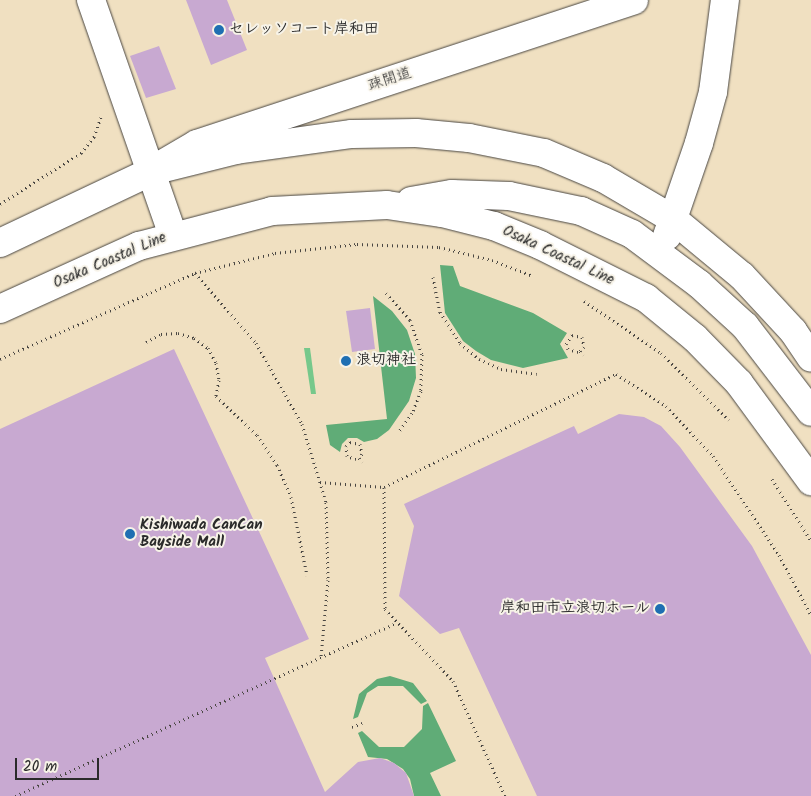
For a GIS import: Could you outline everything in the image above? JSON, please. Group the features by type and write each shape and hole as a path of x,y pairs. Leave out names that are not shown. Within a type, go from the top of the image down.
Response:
{"main road":[{"path":"91,0 173,234"},
{"name":"疎開道","path":"152,171 197,144 634,0"},
{"path":"661,254 700,143 712,92 725,0"},
{"path":"0,243 152,171 236,150 352,134 416,133 469,138 544,153 603,178 673,219 742,276 792,331 811,358"},
{"path":"387,204 452,194 510,196 581,211 632,234 661,254 744,326 811,412"},
{"name":"Osaka Coastal Line","path":"0,309 139,246 173,234 272,211 387,204 494,226 540,245 646,298 695,338 739,384 811,481"}],"path":[{"path":"0,204 81,154 94,137 103,110"},
{"path":"0,359 195,274 234,261 316,246 398,243 446,247 537,277"},
{"path":"195,274 256,343 302,424 326,502 328,580 321,658"},
{"path":"433,276 436,301 445,324 469,352 501,370 537,374"},
{"path":"386,293 410,320 422,354 421,391 412,414 398,433"},
{"path":"581,299 660,353 696,385 735,428"},
{"path":"146,342 161,334 178,333 194,338 208,348 216,363 219,380 216,396 258,436 277,465 291,497 307,575"},
{"path":"578,352 568,349 566,344 572,335 582,337 584,347 580,351 583,355"},
{"path":"320,482 384,486 616,374 656,399 694,433 747,505 811,615"},
{"path":"356,459 347,456 346,446 350,442 360,444 362,454 359,458 362,462"},
{"path":"769,474 811,540"},
{"path":"384,486 385,609 453,681 505,796"},
{"path":"15,796 398,623"},
{"path":"352,728 362,724"}],"green space":[{"path":"440,265 453,266 460,286 533,313 567,333 560,344 568,358 523,368 491,360 476,351 463,341 445,313"},
{"path":"373,296 392,311 407,330 415,354 416,378 409,401 389,430 377,439 364,442 357,438 348,438 342,444 340,452 330,445 326,425 387,419"},
{"path":"304,348 310,348 316,394 311,394"},
{"path":"390,676 413,683 427,701 421,704 403,686 378,686 367,693 358,717 353,719 359,694 377,679"},
{"path":"428,703 456,761 430,773 441,796 414,796 410,779 403,769 387,759 368,757 358,733 362,731 379,747 404,747 422,729 423,706"}],"building":[{"name":"セレッソコート岸和田","path":"186,0 227,0 247,50 211,65"},
{"path":"159,46 176,89 146,98 130,56"},
{"path":"370,308 375,349 352,352 346,311"},
{"name":"Kishiwada CanCan Bayside Mall","path":"174,349 309,639 265,658 325,792 358,762 380,758 394,763 406,773 414,796 0,796 0,429"},
{"name":"岸和田市立浪切ホール","path":"619,414 644,417 661,426 680,447 752,546 811,655 811,796 537,796 459,628 440,634 399,596 414,526 404,504 574,426 578,434"}],"place":[{"name":"セレッソコート岸和田","path":"219,30"},
{"name":"浪切神社","path":"346,361"},
{"name":"Kishiwada CanCan Bayside Mall","path":"130,534"},
{"name":"岸和田市立浪切ホール","path":"660,609"}]}
